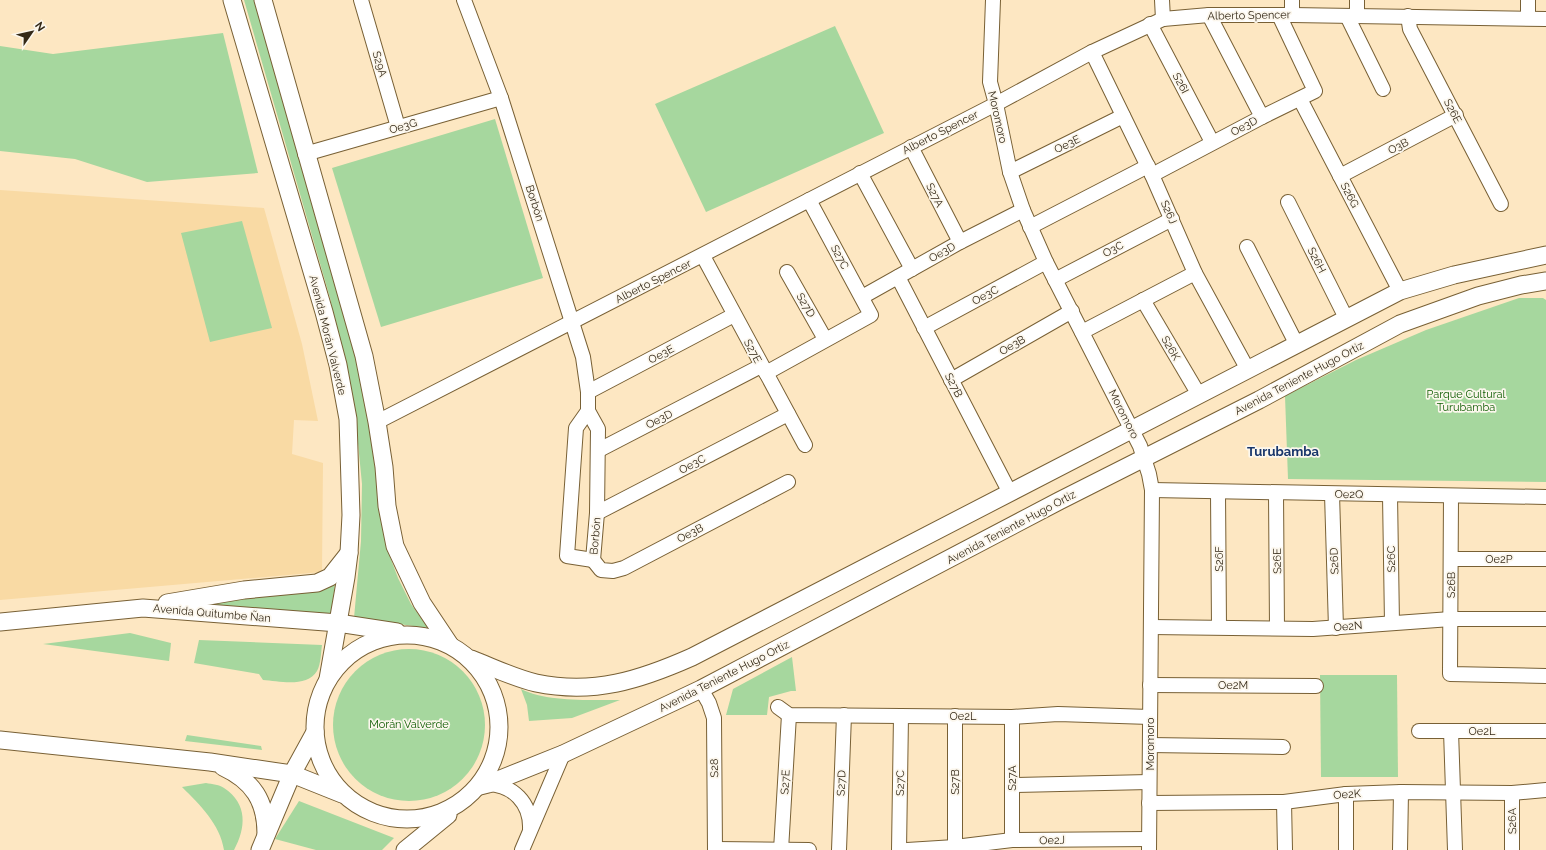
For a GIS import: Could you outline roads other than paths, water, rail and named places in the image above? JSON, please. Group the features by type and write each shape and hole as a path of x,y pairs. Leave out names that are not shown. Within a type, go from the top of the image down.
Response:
{"main road":[{"name":"Avenida Morán Valverde","path":"232,0 324,312 338,365 348,419 350,435 351,515 349,553 328,679"},
{"path":"262,0 364,356 377,422 384,468 387,506 395,546 406,574 422,603 450,645"},
{"path":"344,795 329,777 319,755 315,732 318,702 328,679 345,658 368,642 395,635 423,636 450,645 471,659 535,683 556,686 575,688 608,686 652,675 692,657 1400,291 1454,275 1539,256 1546,243"},
{"name":"Avenida Teniente Hugo Ortiz","path":"484,785 563,754 701,689 1059,501 1260,400 1400,324 1478,296 1521,285 1545,282"},
{"path":"143,608 244,590 317,583 330,577 349,553"},
{"name":"Avenida Quitumbe Ñan","path":"0,622 143,608 338,624 423,636"},
{"path":"405,850 484,785 497,750 500,733 498,707 488,682 471,659"},
{"path":"263,843 292,774 315,732"},
{"path":"0,740 210,762 292,774 344,795 366,810 391,819 418,820 444,813 467,799"},
{"path":"210,762 242,778 254,789 262,803 266,819 263,843"}],"street":[{"name":"S29A","path":"361,0 398,127"},
{"name":"Borbón","path":"464,0 501,98 583,357 588,392 588,411 598,429 599,450 597,513 593,560 567,556 576,428 588,411"},
{"name":"Moromoro","path":"993,0 990,82 1010,172 1023,210 1054,280 1072,311 1132,430 1144,458 1152,490 1149,844"},
{"path":"1162,0 1163,19"},
{"path":"1286,15 1292,0"},
{"path":"1357,0 1352,16 1383,89"},
{"path":"1528,0 1528,18"},
{"name":"Alberto Spencer","path":"377,422 703,256 910,147 996,104 1092,52 1163,19 1209,15 1546,18"},
{"path":"1209,15 1262,117"},
{"name":"Oe3D","path":"1030,227 1212,142 1315,91 1286,15"},
{"name":"S26E","path":"1408,16 1410,29 1501,204"},
{"name":"S26I","path":"1150,24 1212,142"},
{"name":"S26J","path":"1092,52 1150,171 1195,273 1248,370"},
{"name":"Oe3G","path":"305,154 501,98"},
{"name":"S26G","path":"1300,99 1400,291"},
{"name":"O3B","path":"1340,176 1456,115"},
{"name":"Oe3E","path":"1010,172 1123,116"},
{"name":"S27A","path":"910,147 960,242"},
{"path":"860,173 912,269"},
{"name":"S27C","path":"809,200 871,315"},
{"name":"S26H","path":"1288,202 1346,318"},
{"name":"Oe3D","path":"862,297 960,242 1023,210"},
{"name":"O3C","path":"1054,280 1172,219"},
{"path":"1247,247 1297,345"},
{"name":"S27E","path":"703,256 804,445"},
{"name":"Oe3C","path":"924,328 1046,262"},
{"name":"S27D","path":"787,272 825,339"},
{"path":"1082,332 1195,273"},
{"name":"S27B","path":"898,278 1010,493"},
{"name":"S26K","path":"1143,300 1199,396"},
{"name":"Oe3B","path":"951,380 1072,311"},
{"name":"Oe3E","path":"588,392 734,315"},
{"name":"Oe3D","path":"599,450 764,370 871,315"},
{"name":"Oe3C","path":"597,513 788,414"},
{"name":"Oe3B","path":"593,560 601,570 613,571 624,568 788,482"},
{"name":"Oe2Q","path":"1152,490 1546,497"},
{"name":"S26F","path":"1218,492 1219,627"},
{"name":"S26E","path":"1276,493 1277,628"},
{"name":"S26D","path":"1332,494 1336,628"},
{"name":"S26C","path":"1390,495 1392,623"},
{"name":"S26B","path":"1451,496 1450,674 1546,676"},
{"name":"Oe2P","path":"1451,559 1546,559"},
{"name":"Oe2N","path":"1151,627 1336,628 1451,618 1546,619"},
{"name":"Oe2M","path":"1150,684 1316,686"},
{"name":"S28","path":"701,689 709,703 714,718 715,850"},
{"name":"S27E","path":"781,850 784,711"},
{"name":"Oe2L","path":"784,711 844,716 1012,717 1058,714 1150,718"},
{"name":"S27D","path":"839,850 844,716"},
{"name":"S27C","path":"899,850 901,716"},
{"name":"S27B","path":"955,716 955,847"},
{"name":"S27A","path":"1012,717 1012,840"},
{"name":"Oe2L","path":"1419,731 1546,731"},
{"path":"1451,731 1455,850"},
{"path":"1150,745 1283,747"},
{"path":"522,850 563,754"},
{"path":"1012,784 1149,782"},
{"path":"484,785 505,787 519,796 529,812 530,831"},
{"name":"Oe2K","path":"1149,803 1284,802 1346,794 1401,792 1512,793 1546,790"},
{"path":"1400,850 1401,792"},
{"name":"S26A","path":"1512,793 1512,850"},
{"path":"1346,794 1346,850"},
{"path":"1284,802 1285,850"},
{"name":"Oe2J","path":"907,850 955,847 1012,840 1149,844"},
{"path":"715,850 809,850"}],"district":[{"name":"Turubamba","path":"1283,451"}],"park label":[{"name":"Parque Cultural Turubamba","path":"1466,400"},
{"name":"Morán Valverde","path":"409,724"}]}
